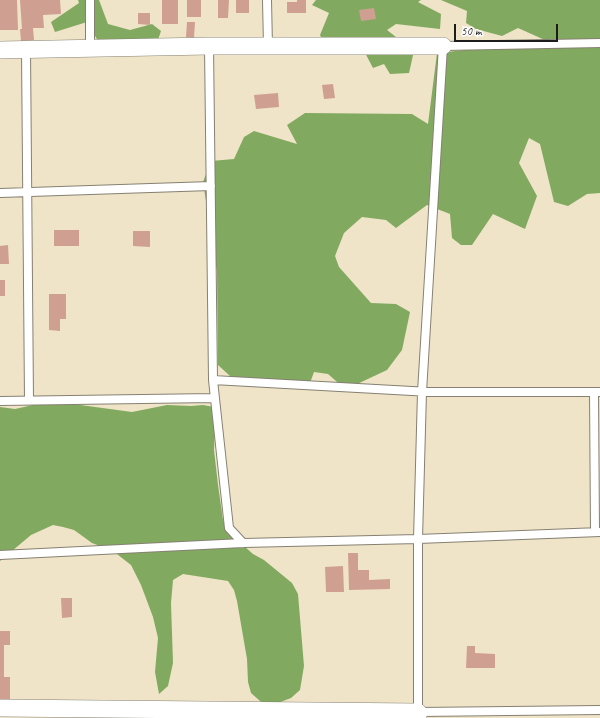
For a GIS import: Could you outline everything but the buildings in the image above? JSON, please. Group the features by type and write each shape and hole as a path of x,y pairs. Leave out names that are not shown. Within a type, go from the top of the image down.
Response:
{"street":[{"path":"0,50 209,46 443,46"},
{"path":"0,708 418,715"}],"lane":[{"path":"90,0 90,48"},
{"path":"267,0 268,46"},
{"path":"600,43 443,46 422,392 418,539 418,715 600,710"},
{"path":"209,46 214,398 229,528 243,543"},
{"path":"26,50 29,400"},
{"path":"0,193 211,186"},
{"path":"0,555 243,543 418,539 598,532 597,392 422,392 213,380"},
{"path":"0,401 214,398"}],"green space":[{"path":"78,0 99,0 108,24 130,30 152,24 161,31 157,43 98,41 87,22 55,32 51,22 79,3"},
{"path":"316,0 421,0 418,2 441,14 440,29 396,24 387,30 414,51 409,73 390,74 384,64 373,68 363,49 341,37 325,45 320,35 329,13 312,5"},
{"path":"441,0 600,0 600,193 587,194 568,206 554,202 540,144 529,138 519,163 537,196 525,229 493,214 472,245 461,245 452,238 450,214 427,205 396,228 386,220 362,217 344,233 335,256 339,267 371,303 396,304 410,312 402,350 387,370 355,385 344,388 328,374 314,372 310,383 288,389 230,376 218,365 217,272 203,182 211,161 234,159 244,137 254,131 297,144 287,125 305,113 412,114 428,124 437,53 547,41 518,28 502,36 476,29 466,23 467,11"},
{"path":"51,401 132,412 167,405 203,405 214,407 214,450 223,520 227,531 253,554 264,560 292,583 298,594 304,666 300,690 291,698 270,706 260,701 251,693 248,682 247,659 237,601 234,590 228,581 183,574 173,580 171,603 173,663 168,686 159,694 155,672 158,638 153,617 141,585 131,565 113,551 92,543 74,530 53,525 31,535 0,561 0,407 15,409"}]}
